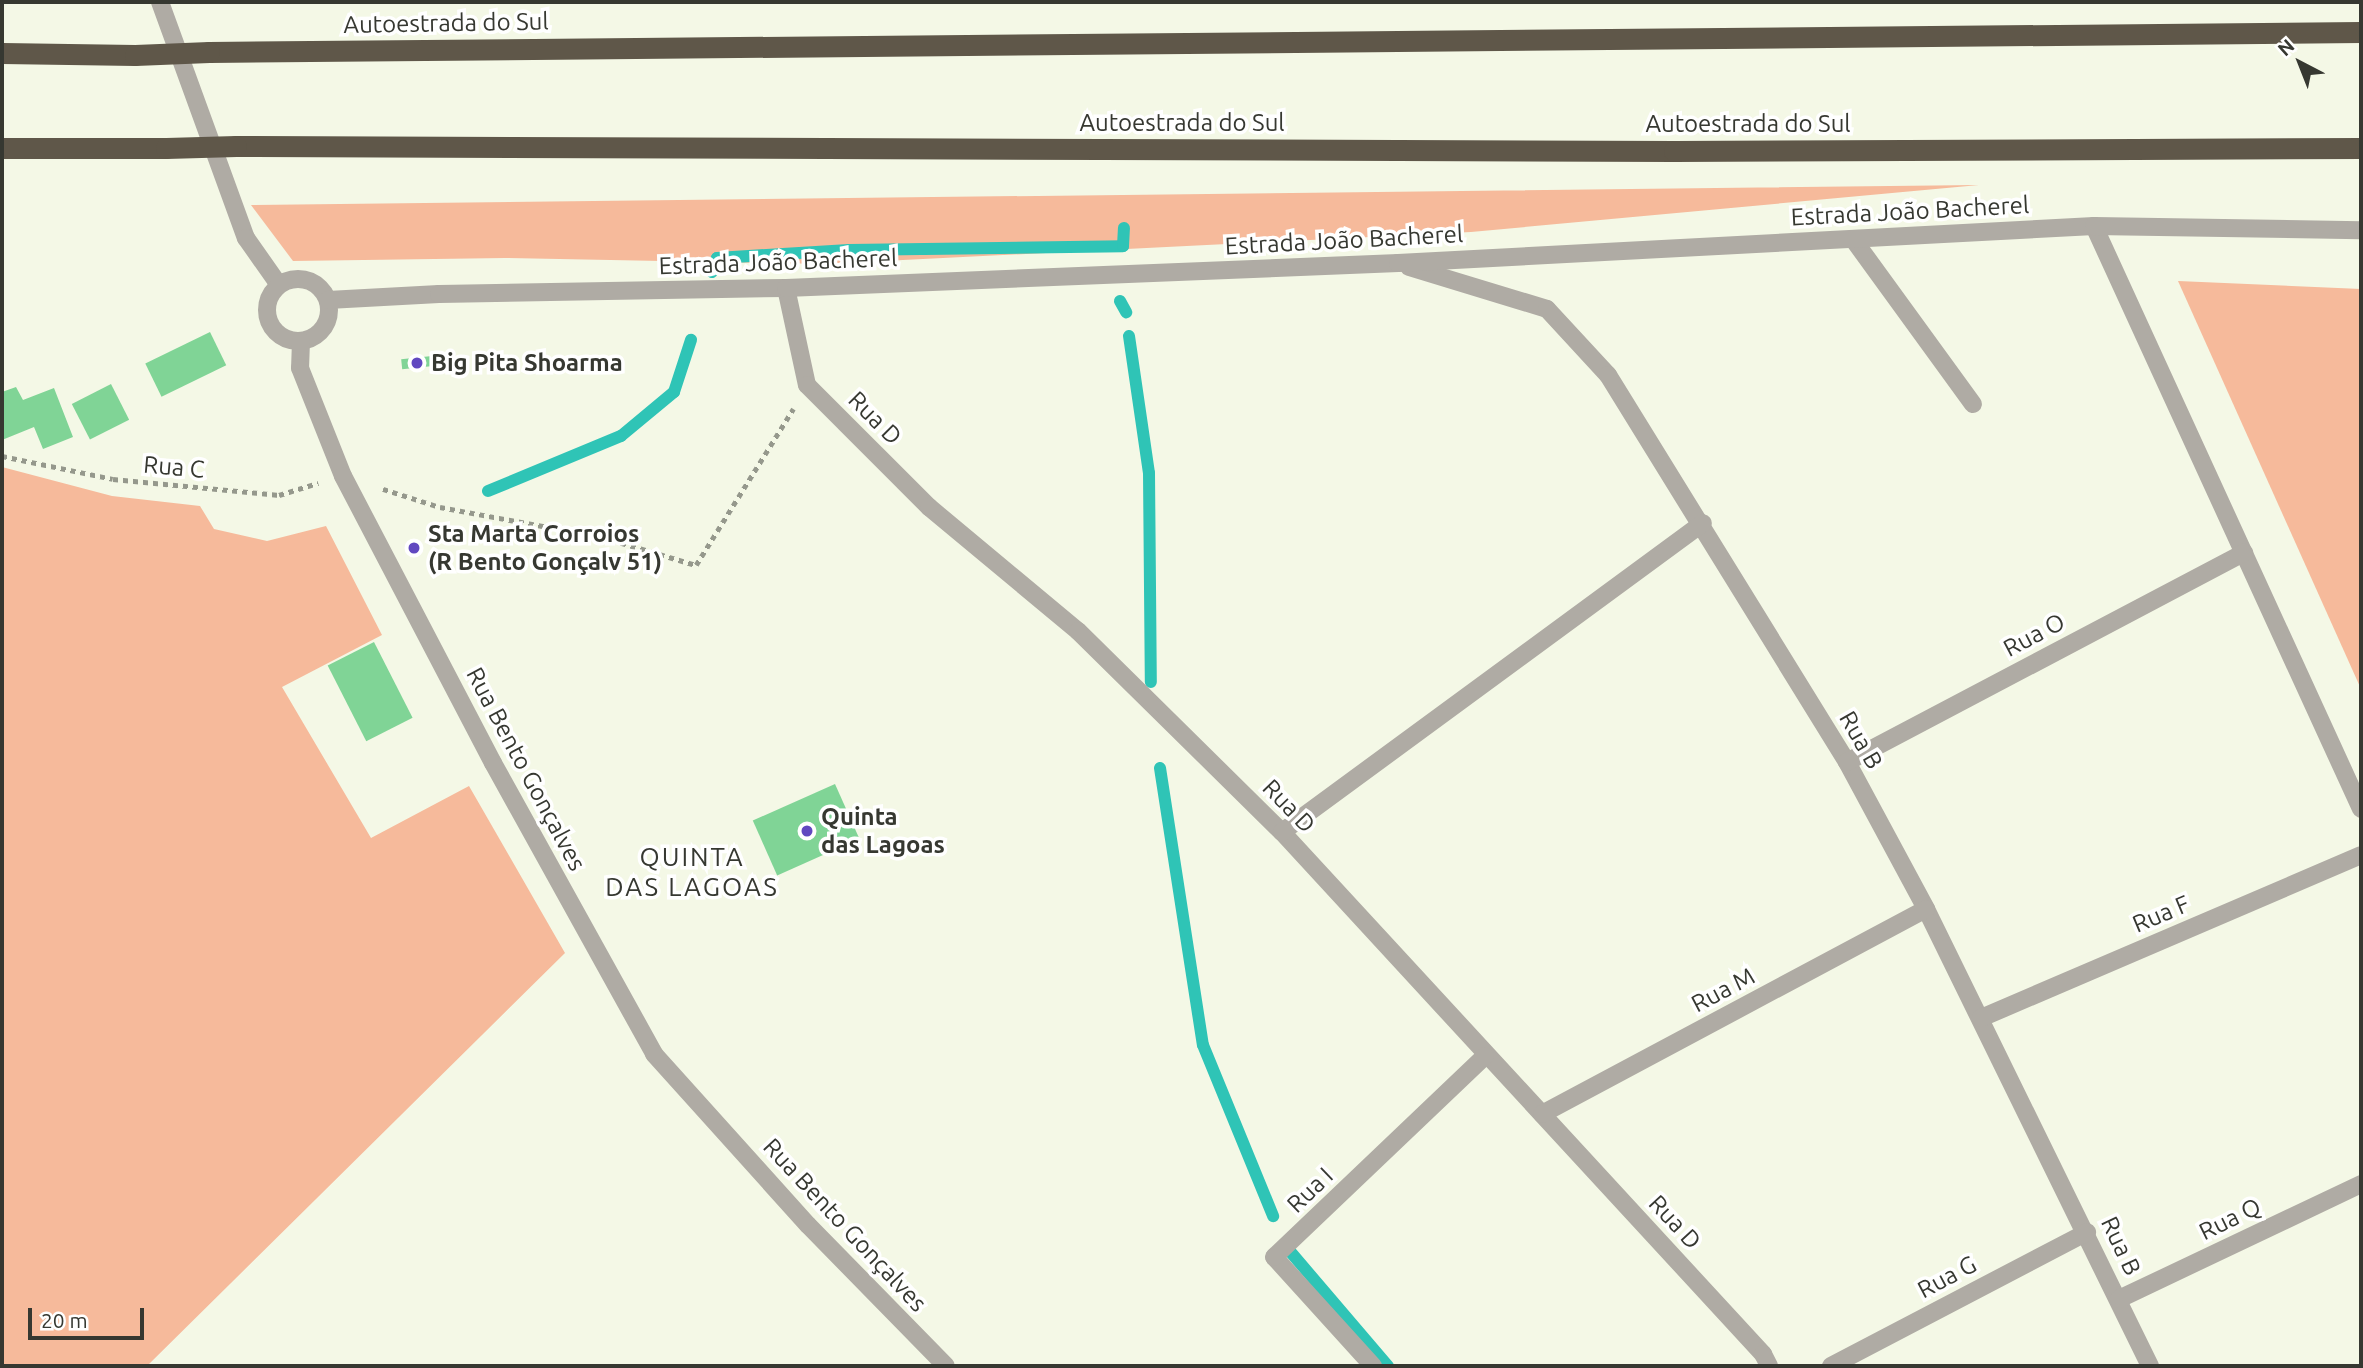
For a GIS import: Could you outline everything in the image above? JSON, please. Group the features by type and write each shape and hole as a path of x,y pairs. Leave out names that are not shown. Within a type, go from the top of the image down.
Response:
{"highway":[{"name":"Autoestrada do Sul","path":"2,53 135,55 209,52 2361,32"},
{"name":"Autoestrada do Sul","path":"2,148 236,146 1632,151 2361,148"}],"street":[{"path":"160,2 246,238 279,285"},
{"path":"2094,226 2361,809"},
{"name":"Estrada João Bacherel","path":"328,300 439,294 786,288 1398,263 2094,226 2361,230"},
{"path":"1853,239 1973,404"},
{"name":"Rua B","path":"1398,263 1547,309 1608,375 1703,523 1847,761 1981,1018 2150,1366"},
{"path":"308,280 328,300 324,327 302,341 281,337 268,321 268,300 279,285 308,280"},
{"path":"786,288 807,385"},
{"name":"Rua Bento Gonçalves","path":"302,341 300,368 343,476 493,763 654,1054 808,1225 946,1366"},
{"name":"Rua D","path":"807,385 929,507 1078,631 1282,832 1485,1056 1542,1114 1763,1354 1769,1366"},
{"path":"1282,832 1703,523"},
{"name":"Rua O","path":"1847,761 2244,553"},
{"name":"Rua F","path":"1981,1018 2361,855"},
{"name":"Rua M","path":"1542,1114 1926,909"},
{"name":"Rua I","path":"1373,1366 1274,1257 1485,1056"},
{"name":"Rua Q","path":"2119,1299 2361,1184"},
{"name":"Rua G","path":"1830,1366 2087,1232"}],"path":[{"path":"343,476 440,507 602,537 696,565 807,385"},
{"name":"Rua C","path":"2,456 113,479 279,495 343,476"}],"shaded area":[{"path":"1979,185 1471,232 823,264 505,258 293,261 251,205"},
{"path":"2178,281 2361,289 2361,689"},
{"path":"2,467 112,496 200,506 214,529 267,541 326,526 382,635 282,687 371,838 469,786 565,953 147,1366 2,1366"}],"building":[{"path":"210,332 226,365 162,397 145,364"},
{"name":"Big Pita Shoarma","path":"432,356 433,366 402,369 401,359"},
{"path":"111,384 129,420 90,440 72,404"},
{"path":"16,387 23,400 54,388 73,437 43,449 34,427 2,440 2,392"},
{"path":"374,642 413,718 366,741 328,666"},
{"name":"Quinta das Lagoas","path":"835,784 859,839 777,875 753,821"}],"waterway":[{"path":"712,272 717,258 849,250 1123,246 1124,228"},
{"path":"1120,301 1126,312"},
{"path":"1129,336 1149,473 1151,682"},
{"path":"488,491 621,436 674,392 691,340"},
{"path":"1160,768 1203,1045 1273,1216"},
{"path":"1288,1249 1388,1366"}],"place":[{"name":"Big Pita Shoarma","path":"417,363"},
{"name":"Sta Marta Corroios (R Bento Gonçalv 51)","path":"414,548"},
{"name":"Quinta das Lagoas","path":"807,831"}],"district":[{"name":"QUINTA DAS LAGOAS","path":"692,872"}]}
